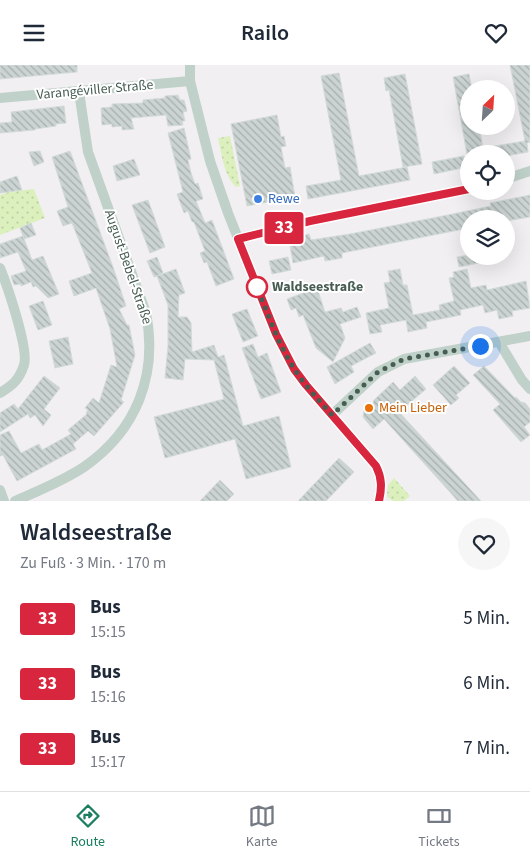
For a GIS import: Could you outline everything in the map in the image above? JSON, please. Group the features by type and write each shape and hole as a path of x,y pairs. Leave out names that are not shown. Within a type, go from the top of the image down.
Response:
{"street":[{"path":"190,65 190,81 210,161 228,213 276,334 294,369 306,385 376,466 381,476 382,491 379,501"},
{"name":"Varangéviller Straße","path":"0,98 190,81"},
{"name":"August-Bebel-Straße","path":"15,501 84,467 116,439 140,399 148,371 150,334 146,313 88,152 79,92"},
{"path":"515,176 530,171"},
{"path":"238,239 310,221 460,191"},
{"path":"0,268 15,308 25,363 15,383 0,393"},
{"path":"332,415 378,372 404,359 530,336"},
{"path":"500,342 522,381 530,389"},
{"path":"0,490 4,501"}],"green space":[{"path":"230,136 240,186 236,187 228,176 218,138"},
{"path":"34,189 45,218 0,235 0,195 8,192"},
{"path":"394,478 410,496 404,501 393,501 387,497 388,485"}],"building":[{"path":"0,65 77,65 77,72 0,79"},
{"path":"510,65 530,65 530,142 527,143 528,152 515,154 515,145 501,145 525,141 515,90 515,80 513,80"},
{"path":"339,73 359,176 407,167 410,180 308,199 306,186 341,180 321,76"},
{"path":"405,74 422,164 403,167 389,90 386,91 384,78"},
{"path":"469,74 470,80 460,80 460,116 453,77"},
{"path":"178,95 180,100 184,100 187,111 183,112 185,121 182,121 183,125 168,126 166,115 131,118 134,129 122,130 122,126 102,125 101,108 112,107 112,104 143,103 143,100"},
{"path":"64,106 66,123 35,130 0,133 0,123 12,122 11,112"},
{"path":"277,115 281,137 284,136 286,146 281,147 285,168 290,167 295,197 247,206 231,124"},
{"path":"184,128 191,159 188,160 191,173 195,184 198,183 203,199 196,201 205,223 212,220 234,279 216,286 207,262 204,263 200,253 205,251 194,222 192,222 188,211 184,213 177,194 183,192 168,133"},
{"path":"464,135 481,135 482,145 465,145"},
{"path":"40,151 44,162 34,166 29,152"},
{"path":"70,151 126,306 119,309 127,325 129,325 135,355 121,400 124,402 94,436 88,431 73,444 76,449 17,481 3,455 0,456 0,435 9,431 21,453 39,444 42,450 71,434 68,430 87,414 88,410 85,408 93,398 99,403 111,365 117,367 110,329 96,288 74,296 69,281 92,273 72,223 63,226 57,211 68,207 52,157"},
{"path":"460,157 460,168 434,174 432,162"},
{"path":"134,159 140,175 117,181 113,166"},
{"path":"17,176 22,190 0,193 0,182"},
{"path":"530,195 530,217 515,220 515,210 472,210 491,206 490,203 515,200 515,198"},
{"path":"148,200 165,247 150,253 132,205"},
{"path":"460,212 460,230 342,253 342,258 325,261 324,256 293,263 290,246 300,244 298,236 309,234 311,240"},
{"path":"31,223 36,235 24,239 20,228"},
{"path":"23,236 32,260 43,256 59,294 48,298 36,286 33,287 31,282 21,286 21,284 14,285 11,276 26,271 18,252 0,258 0,244"},
{"path":"460,256 460,265 469,265 459,267 457,257"},
{"path":"157,257 163,273 154,277 147,261"},
{"path":"288,257 291,270 272,274 269,261"},
{"path":"176,269 185,293 179,295 178,317 187,317 191,323 192,352 214,345 218,357 224,355 243,426 279,416 291,467 246,479 235,439 165,458 154,417 224,399 214,360 185,359 183,380 165,378 168,346 168,305 157,276"},
{"path":"400,269 403,285 407,285 413,315 440,310 439,305 454,301 449,278 454,277 453,272 467,269 471,288 486,285 487,290 526,281 530,308 512,311 513,316 499,319 497,310 485,313 483,305 460,310 461,315 426,322 427,328 408,332 406,320 380,325 382,332 370,334 366,313 389,308 384,283 390,282 388,271"},
{"path":"317,288 325,312 341,308 343,312 357,307 361,317 340,324 345,338 333,362 316,348 303,315 299,317 296,308 291,310 287,299"},
{"path":"43,301 52,325 38,330 29,306"},
{"path":"247,309 258,336 243,342 232,314"},
{"path":"68,337 73,364 55,368 49,341"},
{"path":"370,343 376,353 351,366 354,372 335,384 327,367"},
{"path":"253,344 258,357 267,353 281,392 261,399 242,348"},
{"path":"454,366 470,383 456,395 459,398 451,405 433,385"},
{"path":"484,366 515,398 525,403 530,409 530,422 524,427 530,435 521,442 493,410 500,404 473,375"},
{"path":"44,376 60,388 44,409 51,415 43,426 35,415 30,418 28,414 0,432 0,413 14,404 18,409"},
{"path":"415,376 426,389 399,412 481,501 458,501 384,419 373,429 363,417 364,411 393,382 400,390"},
{"path":"339,458 354,472 326,501 298,501"},
{"path":"220,480 234,494 227,501 200,501"}],"bus line":[{"name":"33","path":"379,501 382,491 381,476 376,466 294,369 276,334 238,239 310,221 460,191"}],"place":[{"name":"Rewe","path":"258,199"},
{"name":"Waldseestraße","path":"257,287"},
{"name":"Mein Lieber","path":"369,408"}],"route":[{"path":"257,287 256,285 276,334 294,369 332,415 378,372 404,359 480,346"}]}
